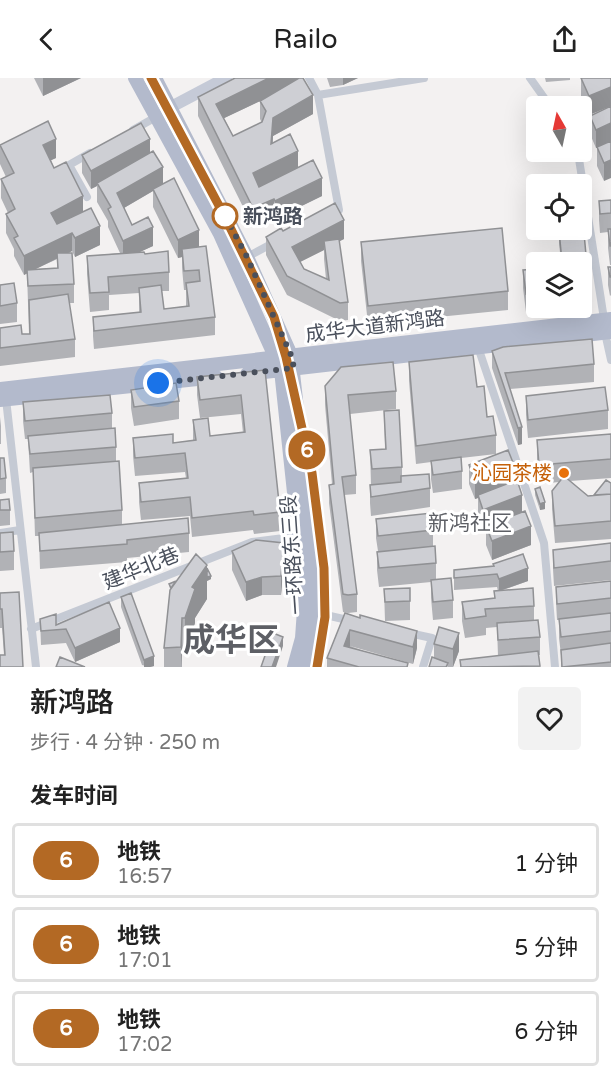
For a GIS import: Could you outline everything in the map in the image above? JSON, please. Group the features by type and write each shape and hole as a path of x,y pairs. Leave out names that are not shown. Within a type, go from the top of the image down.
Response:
{"main road":[{"path":"135,78 220,234 286,362"},
{"path":"155,78 247,257 286,362"},
{"name":"成华大道新鸿路","path":"2,396 608,326"},
{"name":"成华大道新鸿路","path":"286,362 478,347 608,326"},
{"name":"一环路东三段","path":"286,362 305,616 294,667"},
{"name":"一环路东三段","path":"286,362 316,567 317,613 306,667"}],"street":[{"path":"171,107 226,78"},
{"path":"309,78 318,95 339,210 319,220"},
{"path":"318,95 424,78"},
{"path":"530,78 543,96"},
{"path":"127,133 156,117"},
{"path":"87,196 69,165 98,149"},
{"path":"580,162 608,326 611,360"},
{"path":"247,257 288,236"},
{"path":"478,347 544,543 555,667"},
{"path":"2,396 36,667"},
{"path":"0,532 20,530"},
{"name":"建华北巷","path":"32,629 252,542 300,537"},
{"path":"545,558 556,557"},
{"path":"317,613 363,623"},
{"path":"398,630 432,638 423,667"}],"building":[{"path":"235,78 269,78 216,104 233,136 262,122 266,111 260,101 299,78 303,78 313,95 273,118 271,144 290,134 298,151 253,173 259,187 313,160 322,178 275,201 274,199 253,208 198,97"},
{"path":"581,78 611,78 611,87 589,96"},
{"path":"611,106 611,123 596,130 592,115"},
{"path":"48,121 56,139 43,145 54,168 66,162 83,196 51,213 57,224 91,208 100,226 75,238 72,233 24,256 14,238 18,236 6,214 15,209 1,179 14,173 0,145"},
{"path":"141,123 150,139 91,171 82,155"},
{"path":"611,141 611,160 604,163 597,147"},
{"path":"153,151 163,167 117,193 132,225 148,217 153,227 123,241 108,209 111,207 97,183"},
{"path":"174,178 199,230 178,240 153,189"},
{"path":"611,200 611,213 600,214 599,201"},
{"path":"335,203 344,220 292,247 304,269 329,280 324,241 339,239 348,302 340,303 287,276 266,237 281,228 283,231"},
{"path":"502,228 508,291 368,306 361,242"},
{"path":"608,229 611,229 611,246 610,246"},
{"path":"560,240 585,240 586,252 561,252"},
{"path":"206,246 215,317 94,331 93,317 141,312 139,288 161,285 164,309 189,306 186,283 200,281 199,270 184,271 182,249"},
{"path":"168,251 169,272 108,277 109,292 90,293 87,256"},
{"path":"57,253 72,253 74,284 28,286 27,270 58,268"},
{"path":"523,270 526,270 526,294"},
{"path":"14,283 17,303 0,306 0,285"},
{"path":"68,294 75,339 0,348 0,328 21,325 22,334 30,334 29,300"},
{"path":"592,339 594,364 505,373 522,427 518,428 492,351 503,347"},
{"path":"473,355 477,387 484,386 487,417 493,416 496,435 416,446 409,362"},
{"path":"393,362 396,391 348,395 356,475 342,477 357,594 343,594 329,485 334,484 325,386 341,367"},
{"path":"265,370 280,512 254,515 253,511 192,518 190,497 141,502 139,483 188,478 185,453 135,458 133,438 173,434 173,443 196,440 193,420 208,418 210,436 245,432 241,395 200,400 197,377"},
{"path":"176,383 179,401 134,407 131,390"},
{"path":"605,387 608,410 528,420 526,396"},
{"path":"110,395 112,413 25,421 23,402"},
{"path":"399,410 402,467 372,469 370,450 386,449 384,411"},
{"path":"115,428 116,447 30,454 28,436"},
{"path":"611,434 611,459 539,465 537,440"},
{"path":"508,450 514,465 475,480 469,465"},
{"path":"461,457 462,471 433,475 431,461"},
{"path":"0,458 4,458 6,478 0,479"},
{"path":"119,461 122,510 35,518 33,468"},
{"path":"429,474 430,488 371,497 370,485 401,482 401,476"},
{"path":"564,476 588,496 611,494 611,521 555,526 552,491"},
{"path":"517,480 522,495 483,510 478,495"},
{"path":"606,480 611,483 611,494 594,495"},
{"path":"540,487 545,502 540,504 535,489"},
{"path":"9,499 10,510 0,510 0,500"},
{"path":"525,511 531,526 492,541 486,526"},
{"path":"432,513 433,530 378,536 376,519"},
{"path":"188,518 189,533 127,540 127,544 40,551 39,533"},
{"path":"13,532 14,551 0,552 0,533"},
{"path":"256,540 284,543 281,576 262,577 246,582 232,551"},
{"path":"611,543 611,561 554,568 553,550"},
{"path":"435,546 436,563 379,568 377,552"},
{"path":"196,554 207,565 192,587 195,589 185,618 182,618 181,647 164,648 170,590"},
{"path":"523,554 528,568 499,579 497,574 454,578 454,570 494,566 493,564"},
{"path":"451,578 453,600 433,602 431,580"},
{"path":"611,581 611,598 557,604 556,587"},
{"path":"410,588 410,601 385,602 384,589"},
{"path":"533,588 534,606 485,609 486,616 465,619 462,602 495,598 494,591"},
{"path":"19,592 23,667 0,667 0,655 5,655 0,593"},
{"path":"131,593 154,656 144,660 121,597"},
{"path":"109,602 120,628 75,648 66,629 41,631 40,619 56,614 56,625"},
{"path":"345,613 417,631 413,647 350,630 344,646 408,663 407,667 359,667 327,658"},
{"path":"611,613 611,631 561,637 559,619"},
{"path":"538,620 540,637 498,640 497,623"},
{"path":"439,627 459,633 453,649 434,644"},
{"path":"273,633 283,637 272,667 261,667"},
{"path":"611,643 611,662 562,667 561,650"},
{"path":"538,651 540,666 461,667 460,660"},
{"path":"60,657 85,667 56,667"},
{"path":"432,657 448,663 446,667 429,667"}],"metro line":[{"name":"6","path":"151,78 225,217 274,317 286,357 312,473 324,568 325,617 317,667"}],"place":[{"name":"新鸿路","path":"225,216"},
{"name":"沁园茶楼","path":"564,473"}],"district":[{"name":"新鸿社区","path":"470,523"},
{"name":"成华区","path":"231,640"}],"route":[{"path":"158,383 294,368 291,355 247,257 225,214 225,216"}]}
